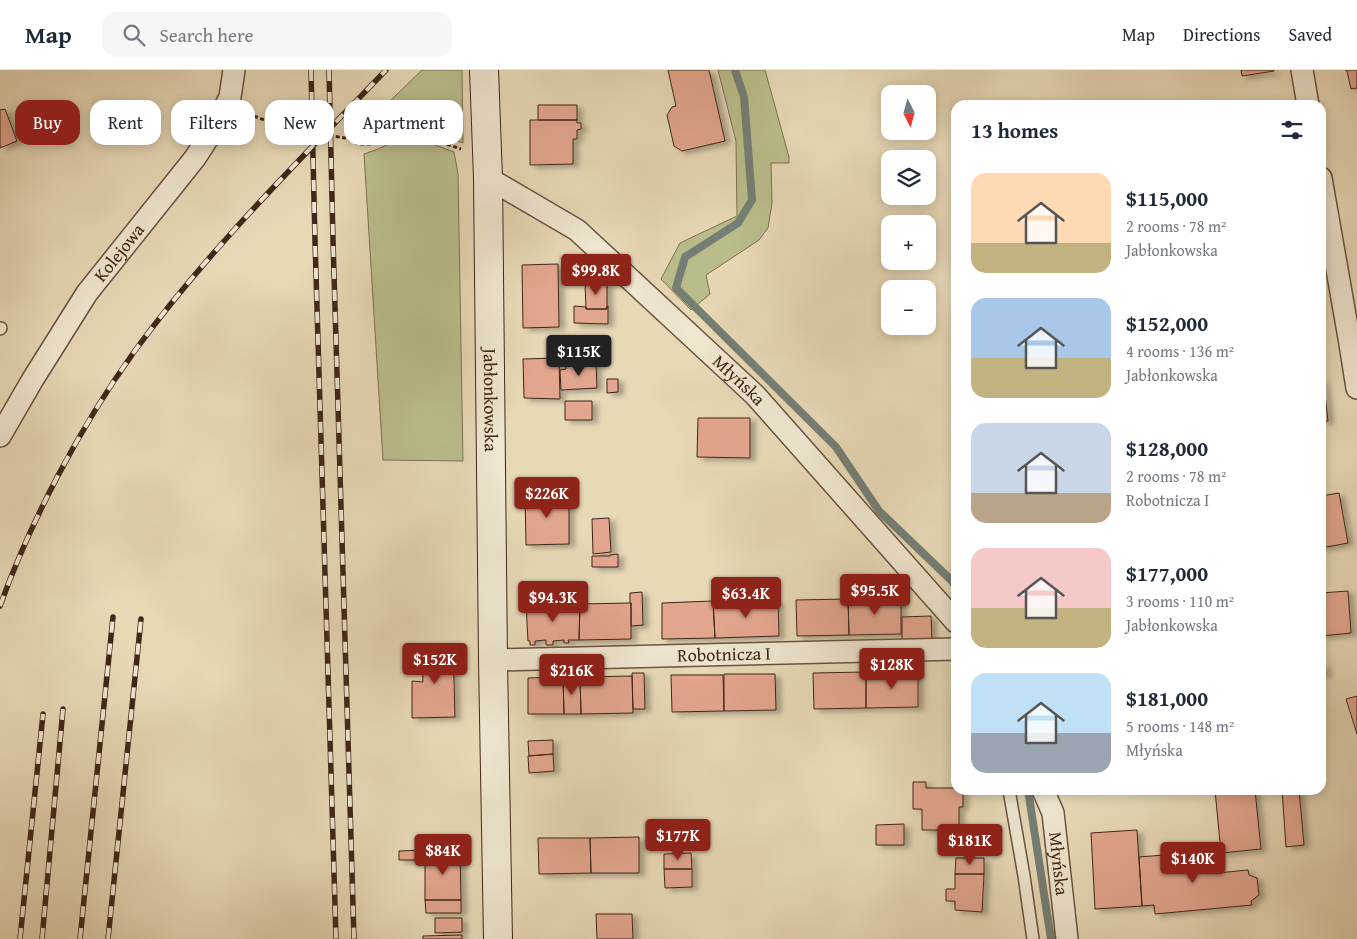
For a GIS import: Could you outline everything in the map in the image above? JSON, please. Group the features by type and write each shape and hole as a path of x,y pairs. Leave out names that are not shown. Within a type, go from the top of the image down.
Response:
{"main road":[{"name":"Jabłonkowska","path":"484,70 498,939"}],"street":[{"name":"Kolejowa","path":"0,436 33,378 87,293 195,158 213,130 230,97 234,70"},
{"path":"1302,70 1307,100"},
{"name":"Młyńska","path":"487,169 577,230 755,395 951,616"},
{"path":"1326,203 1353,337 1357,388"},
{"name":"Robotnicza I","path":"493,660 951,648"},
{"name":"Młyńska","path":"1045,795 1053,812 1067,939"}],"lane":[{"name":"Młyńska","path":"1010,795 1033,939"}],"path":[{"path":"230,97 254,116 296,130 345,138 358,144 368,145 401,133 411,132 487,169"}],"green space":[{"path":"422,70 462,70 462,100 391,100"},
{"path":"718,70 765,70 789,163 771,163 772,203 768,228 759,240 706,275 710,294 691,310 661,279 680,243 737,216 736,141"},
{"path":"386,145 435,145 454,152 458,174 463,461 383,460 364,154"}],"building":[{"path":"668,70 709,70 725,141 682,151 674,146 667,115 672,107 676,106"},
{"path":"1241,70 1274,70 1274,71 1242,76"},
{"path":"1345,70 1357,70 1357,88 1351,89 1347,71"},
{"path":"538,105 577,105 577,120 538,120"},
{"path":"5,109 15,136 15,142 0,148 0,110"},
{"path":"530,120 577,120 577,123 581,123 581,129 577,130 577,139 573,139 573,164 530,165"},
{"path":"558,264 559,327 523,328 522,265"},
{"path":"585,283 607,283 607,309 586,309"},
{"path":"574,306 586,307 586,309 607,309 608,306 608,324 574,323"},
{"path":"559,358 560,399 524,398 523,359"},
{"path":"596,363 597,388 561,390 560,370 566,369 566,364"},
{"path":"607,379 618,379 618,392 607,393"},
{"path":"565,401 592,401 592,420 565,420"},
{"path":"1326,404 1328,421 1326,421"},
{"path":"698,418 750,418 750,458 697,457"},
{"path":"569,493 569,544 526,545 525,494"},
{"path":"1339,493 1348,543 1326,547 1326,495"},
{"path":"609,518 611,552 593,554 592,519"},
{"path":"618,554 618,567 592,567 592,556"},
{"path":"1348,591 1351,633 1326,636 1326,593"},
{"path":"642,592 643,625 631,626 630,593"},
{"path":"901,598 901,634 849,635 848,599"},
{"path":"848,599 849,635 797,636 796,600"},
{"path":"778,600 779,636 715,638 713,601"},
{"path":"713,601 715,638 662,639 662,603"},
{"path":"631,603 631,639 579,640 580,604"},
{"path":"526,604 580,604 579,640 568,640 569,643 564,643 564,640 553,641 553,645 546,645 546,640 535,641 535,645 530,645 530,641 528,641"},
{"path":"931,616 932,639 902,640 902,617"},
{"path":"453,647 455,717 412,718 412,681 423,682 422,648"},
{"path":"918,671 918,707 866,708 866,672"},
{"path":"866,672 866,708 814,709 813,673"},
{"path":"632,673 644,673 645,709 633,709"},
{"path":"724,674 775,674 776,710 724,711"},
{"path":"671,675 723,675 724,711 672,712"},
{"path":"632,676 633,713 581,714 580,677"},
{"path":"563,677 580,677 581,714 564,714"},
{"path":"563,677 564,714 528,714 528,678"},
{"path":"1357,696 1357,734 1346,699"},
{"path":"553,740 553,754 529,756 528,741"},
{"path":"553,754 554,771 529,773 528,756"},
{"path":"913,782 926,782 926,788 951,788 951,795 963,795 963,807 959,807 959,830 922,830 922,809 913,809"},
{"path":"1215,795 1256,795 1261,849 1221,853"},
{"path":"1282,795 1299,795 1304,845 1286,847"},
{"path":"904,824 904,845 876,845 876,825"},
{"path":"1137,830 1142,906 1095,909 1091,833"},
{"path":"639,837 639,873 591,873 590,838"},
{"path":"538,838 590,838 591,873 539,874"},
{"path":"426,850 425,860 399,860 399,851"},
{"path":"1215,851 1217,873 1248,870 1249,875 1257,878 1259,895 1251,901 1252,905 1155,914 1154,905 1142,906 1139,857"},
{"path":"460,852 461,900 425,900 425,853"},
{"path":"691,853 692,869 664,869 664,854"},
{"path":"956,858 984,858 984,874 955,874"},
{"path":"664,869 692,869 692,887 665,888"},
{"path":"955,874 984,874 982,912 955,910 955,901 946,901 946,889 955,889"},
{"path":"425,900 461,900 461,913 426,913"},
{"path":"596,914 632,914 633,939 597,939"},
{"path":"435,918 462,918 462,932 435,933"},
{"path":"462,935 462,939 423,939 423,936"}],"waterway":[{"path":"735,70 744,97 752,200 738,223 685,257 676,288 836,447 879,511 951,580"},
{"path":"1029,795 1051,939"}],"railway":[{"path":"311,70 336,939"},
{"path":"329,70 354,939"},
{"path":"0,606 26,541 58,475 95,411 134,352 223,242 386,70"},
{"path":"80,939 113,617"},
{"path":"108,939 141,619"},
{"path":"42,939 63,709"},
{"path":"20,939 43,714"}]}
